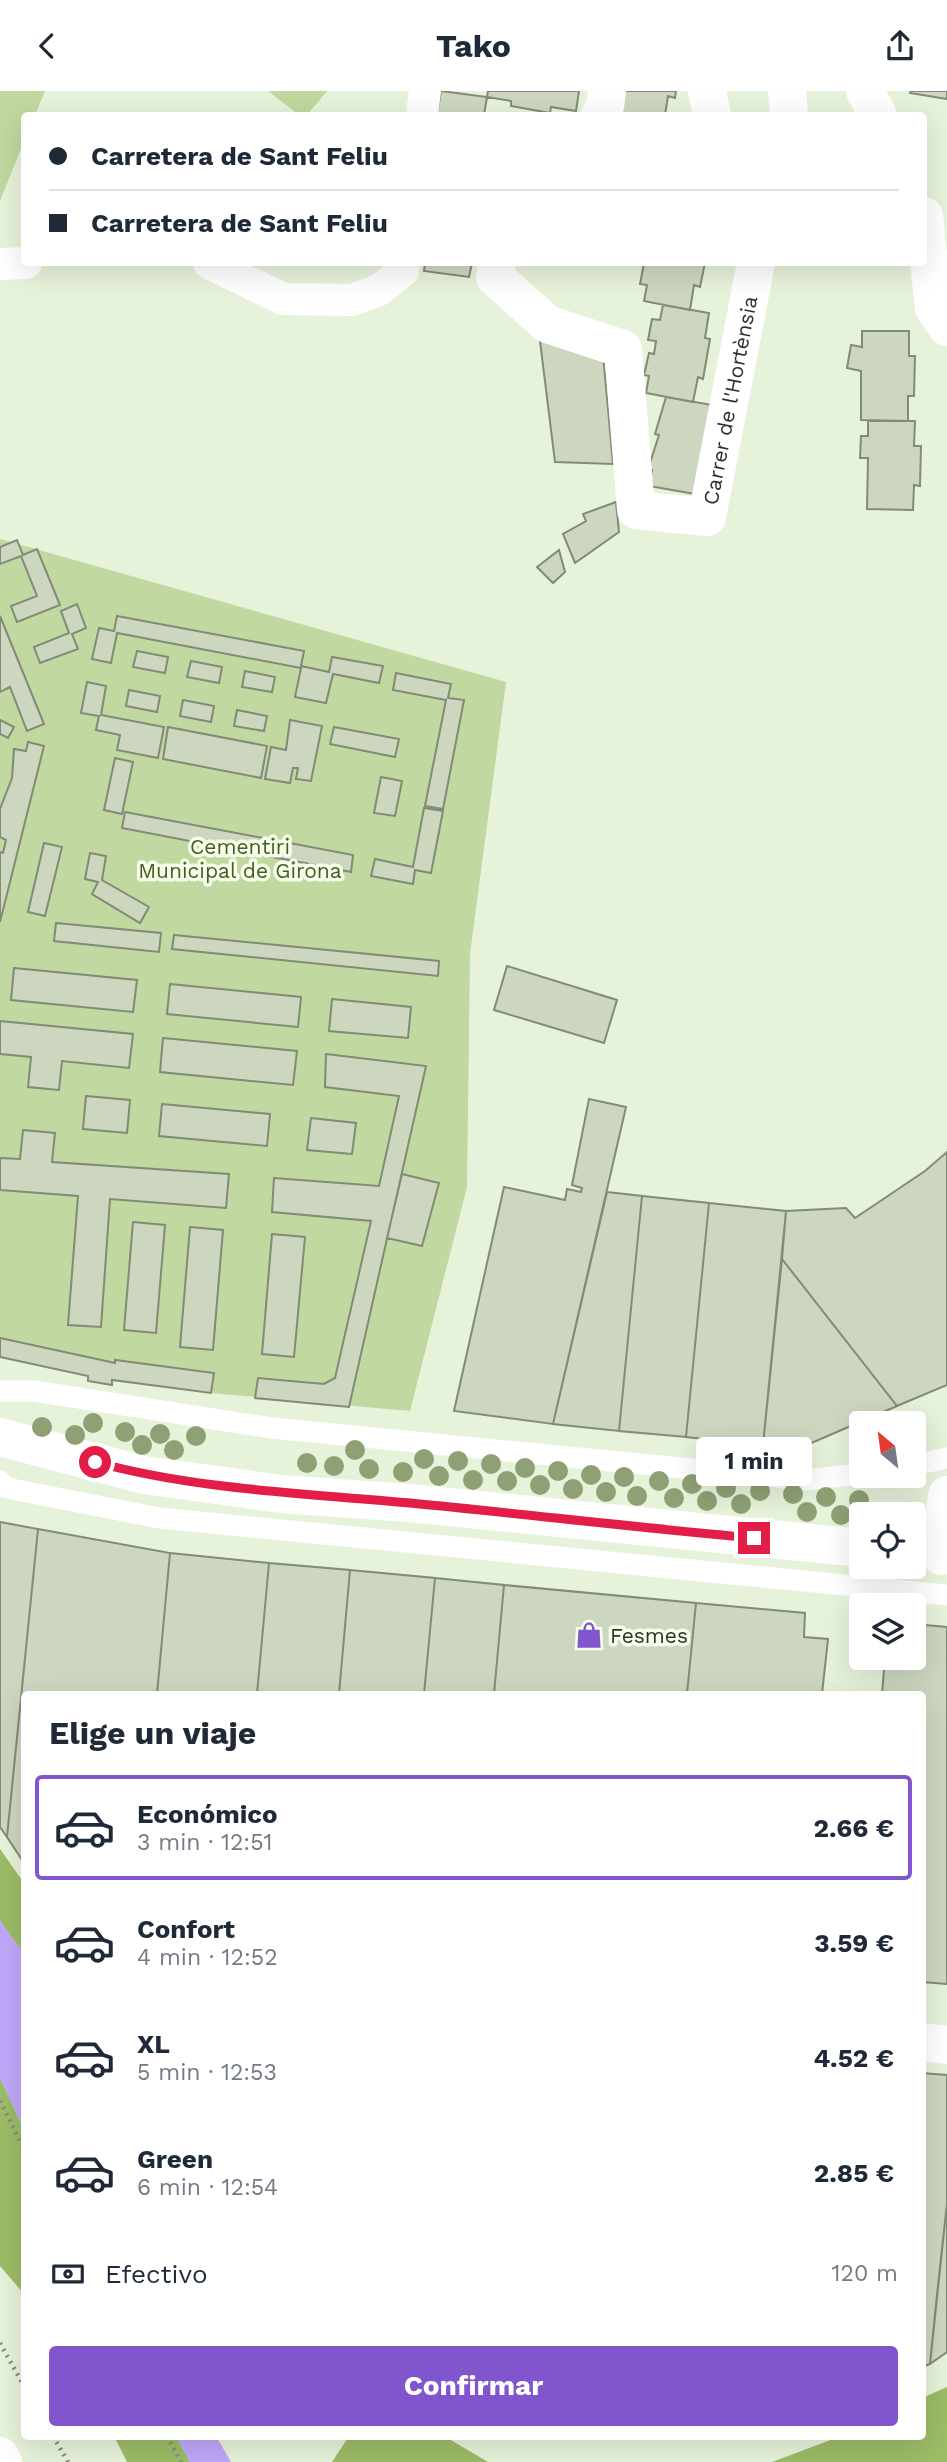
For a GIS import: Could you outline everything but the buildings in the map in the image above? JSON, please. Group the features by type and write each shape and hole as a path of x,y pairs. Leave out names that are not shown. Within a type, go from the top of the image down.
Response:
{"street":[{"path":"422,112 425,91"},
{"path":"602,112 607,91"},
{"path":"707,91 711,112"},
{"path":"787,91 789,112"},
{"path":"864,91 876,112"},
{"path":"927,244 934,308 947,327"},
{"path":"0,264 21,263"},
{"path":"215,266 283,299 352,300 379,290 403,271 404,266"},
{"name":"Carrer de l'Hortènsia","path":"497,266 495,277 547,324 623,349 636,510 708,517 756,266"},
{"path":"0,1437 144,1475 281,1494 409,1503 849,1547"},
{"path":"934,1555 947,1495"},
{"path":"926,2042 947,2045"},
{"path":"0,2456 3,2462"}],"lane":[{"path":"0,1391 34,1391 272,1427 790,1479 849,1475"},
{"path":"926,1462 947,1458"},
{"path":"0,1481 7,1488 159,1518 947,1595"}],"path":[{"path":"0,2101 21,2143"},
{"path":"0,2343 21,2381"},
{"path":"55,2440 68,2462"},
{"path":"169,2440 181,2462"}],"green space":[{"path":"0,91 45,91 36,112 21,112 21,148 0,201"},
{"path":"268,91 327,91 310,112 295,112"},
{"name":"Cementiri Municipal de Girona","path":"0,539 506,682 470,954 467,1187 410,1411 211,1393 113,1380 112,1385 88,1381 88,1376 0,1357"},
{"path":"0,1849 21,1879 21,1950 0,1921"},
{"path":"0,2078 21,2123 21,2290 0,2266"},
{"path":"947,2387 947,2462 772,2462 830,2440 926,2440 926,2396"},
{"path":"116,2440 178,2440 190,2462 127,2462"},
{"path":"346,2440 451,2440 488,2462 332,2462"}],"shaded area":[{"path":"0,1921 21,1950 21,2123 0,2078"},
{"path":"178,2440 218,2440 231,2462 190,2462"}],"place":[{"name":"Fesmes","path":"589,1635"}],"route":[{"path":"95,1462 144,1475 281,1494 409,1503 754,1538"}]}
